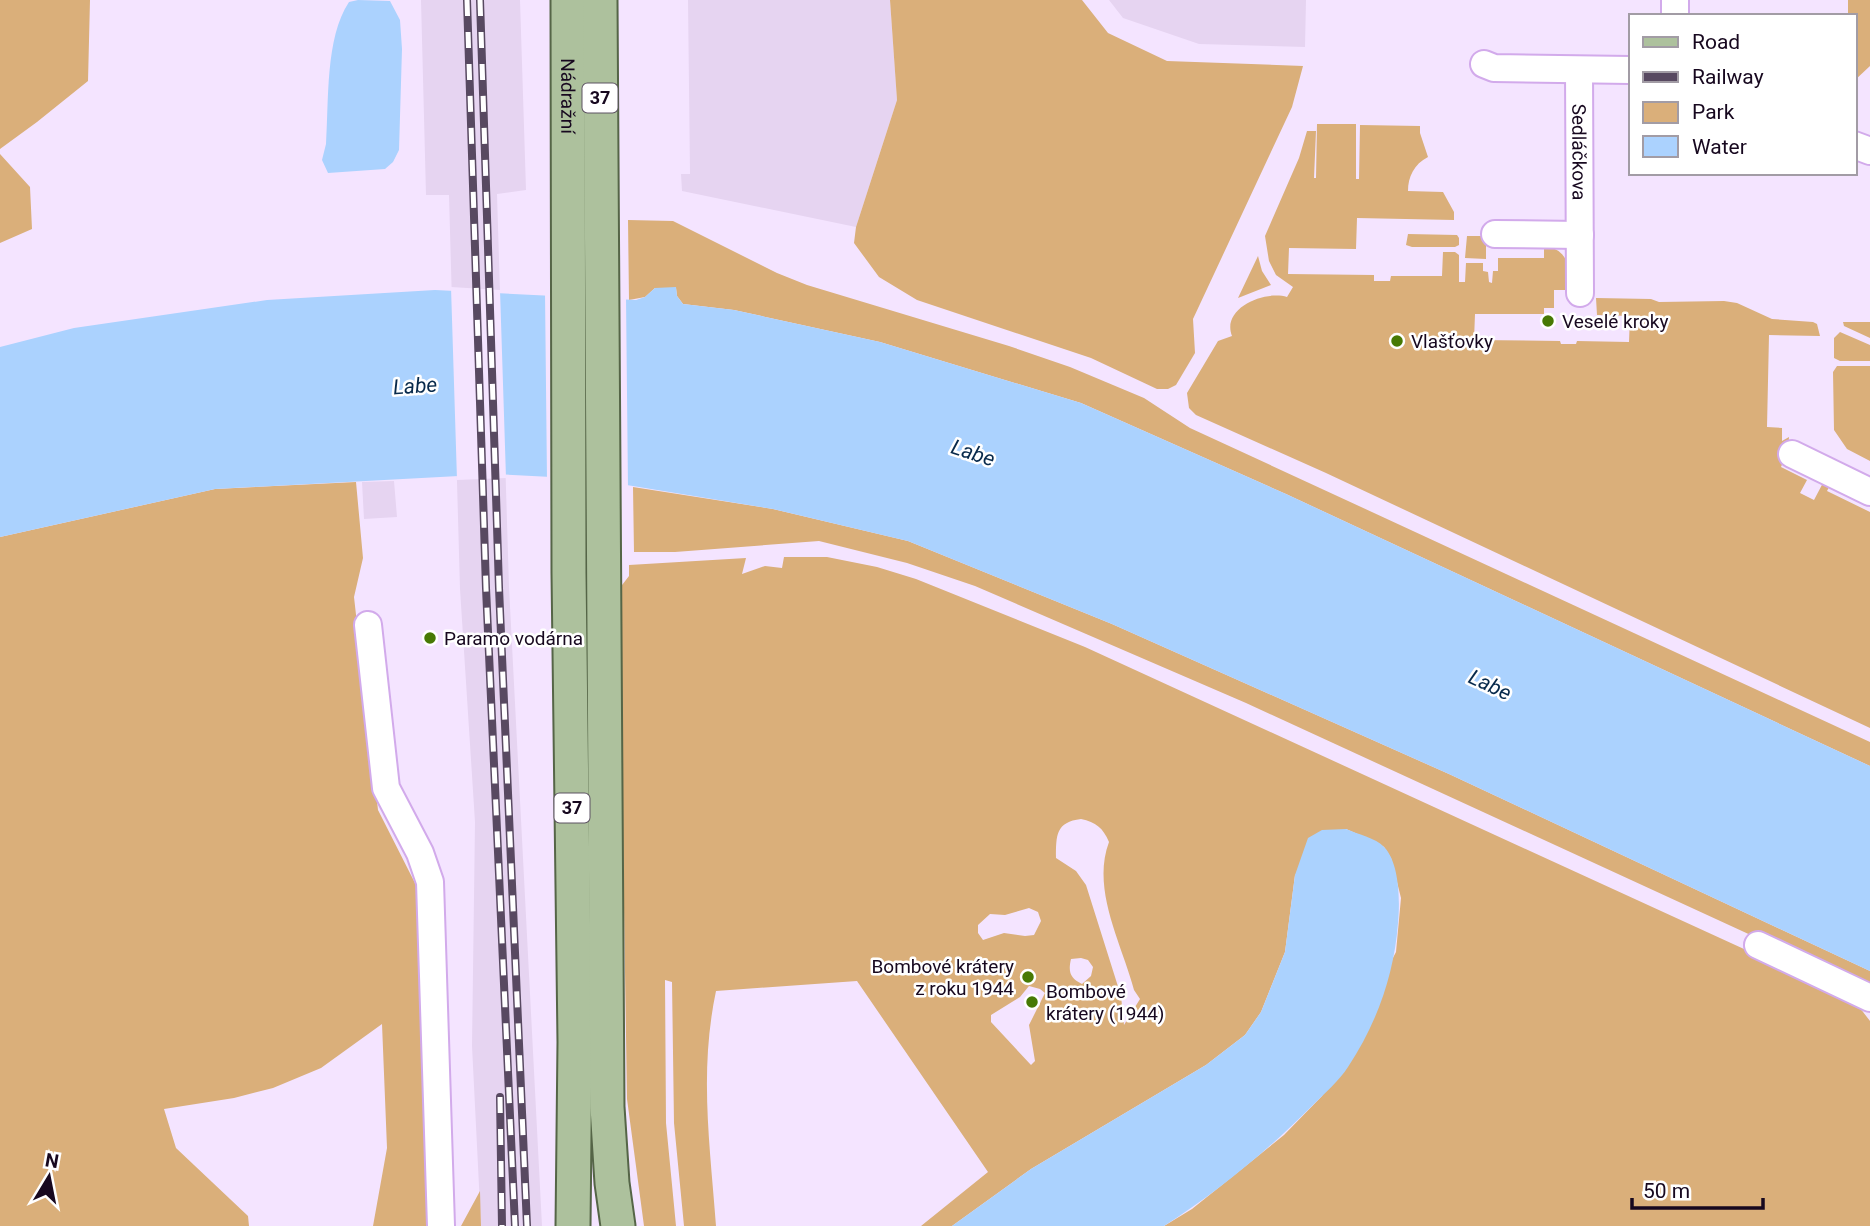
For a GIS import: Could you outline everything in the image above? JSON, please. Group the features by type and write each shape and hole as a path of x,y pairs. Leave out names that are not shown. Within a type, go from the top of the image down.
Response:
{"main road":[{"name":"Nádražní","path":"568,0 585,193"},
{"name":"Nádražní","path":"585,193 600,0"},
{"name":"37","path":"585,193 569,573 575,1042 583,1167 592,1226"},
{"name":"37","path":"585,193 604,576 607,1107 618,1226"},
{"path":"573,1226 575,1042"}],"street":[{"path":"1484,64 1494,68 1629,70"},
{"name":"Sedláčkova","path":"1579,69 1580,293"},
{"path":"1495,234 1580,235"},
{"path":"1792,454 1870,492"},
{"path":"368,625 386,788 420,853 430,881 441,1226"},
{"path":"1758,945 1870,998"}],"shaded area":[{"path":"421,0 520,0 526,190 497,194 509,587 542,1226 481,1226 472,1046 475,822 460,589 449,195 426,195"},
{"path":"688,0 890,0 897,100 856,227 682,191 681,174 690,174"},
{"path":"1109,0 1306,0 1305,47 1199,44 1123,18"},
{"path":"394,481 397,517 364,519 362,482"}],"green space":[{"path":"0,0 90,0 88,81 0,149"},
{"path":"890,0 1082,0 1108,33 1167,61 1303,66 1292,107 1193,319 1195,353 1176,385 1168,389 1157,389 1091,358 917,300 879,277 854,243 856,227 897,100"},
{"path":"1848,0 1870,0 1870,66 1856,79 1856,14 1848,14"},
{"path":"1317,124 1356,124 1356,179 1359,179 1360,125 1420,126 1428,157 1413,171 1408,191 1443,192 1454,212 1454,220 1357,218 1356,249 1289,248 1288,274 1374,275 1374,281 1390,281 1391,276 1442,276 1443,252 1455,252 1459,255 1459,282 1465,282 1466,263 1483,263 1483,271 1488,272 1489,282 1492,283 1493,271 1498,271 1498,258 1544,258 1544,245 1564,256 1570,290 1554,290 1554,308 1544,308 1544,314 1475,314 1474,340 1560,341 1561,344 1576,344 1577,341 1629,342 1630,316 1597,315 1596,298 1651,299 1659,302 1724,301 1737,303 1772,319 1817,324 1820,336 1769,335 1767,427 1782,428 1782,441 1789,437 1788,450 1781,467 1807,480 1800,493 1814,500 1824,481 1830,485 1827,491 1870,512 1870,728 1326,473 1196,415 1189,408 1187,393 1218,341 1232,336 1230,326 1239,310 1247,303 1268,296 1287,297 1293,287 1276,275 1269,261 1265,236 1299,158 1307,131 1316,131 1316,178"},
{"path":"0,154 30,187 32,229 0,243"},
{"path":"628,220 673,221 777,273 807,285 1009,346 1070,367 1144,398 1190,428 1870,742 1870,766 1286,494 1081,403 880,342 734,310 683,304 677,296 676,288 655,288 645,297 629,300"},
{"path":"1408,234 1457,235 1459,245 1412,247 1406,245"},
{"path":"1467,236 1486,236 1486,259 1465,258"},
{"path":"1258,256 1262,271 1271,285 1238,298"},
{"path":"1843,322 1870,322 1870,338 1844,326"},
{"path":"1840,332 1870,345 1870,361 1840,361 1834,358 1834,338"},
{"path":"1837,366 1870,366 1870,461 1847,449 1834,430 1833,372"},
{"path":"356,482 363,558 354,597 378,810 416,885 427,1226 373,1226 387,1148 382,1024 321,1068 273,1088 234,1098 164,1109 176,1148 248,1216 249,1226 0,1226 0,537 215,489"},
{"path":"633,487 773,509 908,541 1112,624 1449,774 1870,971 1870,990 1246,703 975,586 907,563 819,541 675,552 634,552"},
{"path":"784,557 827,557 877,567 916,579 1085,647 1853,999 1870,1021 1870,1226 1164,1226 1192,1209 1284,1135 1322,1096 1396,952 1401,898 1391,858 1378,843 1346,829 1295,875 1285,952 1261,1012 1245,1035 1206,1065 1031,1169 952,1226 921,1226 988,1172 857,981 716,991 708,1050 707,1108 716,1226 684,1226 674,1123 672,982 665,980 666,1123 676,1226 644,1226 627,1099 619,589 629,576 629,565 746,558 742,574 765,566 782,568","holes":["1081,819 1095,824 1109,842 1104,860 1106,898 1134,990 1140,999 1124,1025 1121,996 1086,885 1076,871 1056,858 1059,831","1029,908 1038,912 1041,921 1034,935 1004,933 983,940 978,933 978,925 990,914 1005,915","1071,959 1088,960 1093,967 1091,976 1082,984 1071,974","1029,986 1045,993 1029,1025 1035,1061 1031,1065 991,1022 991,1015 1020,997"]},
{"path":"480,1191 481,1226 461,1226"}],"water":[{"path":"390,1 400,20 402,49 399,150 393,162 385,169 328,173 322,160 326,144 332,51 341,17 349,2"},
{"name":"Labe","path":"676,287 677,296 683,304 734,310 880,342 1081,403 1286,494 1870,766 1870,971 1449,774 1112,624 908,541 773,509 590,479 496,474 215,489 0,537 0,347 74,328 267,300 435,290 636,300 645,297 655,288"},
{"path":"1346,829 1376,841 1389,854 1398,884 1399,915 1393,961 1376,1016 1348,1067 1331,1087 1242,1170 1164,1226 952,1226 1031,1169 1206,1065 1245,1035 1261,1012 1285,952 1295,875 1308,838 1322,830"}],"pier":[{"path":"451,287 500,290 506,478 457,480"},
{"path":"545,292 626,297 628,489 589,483 547,481"}],"railway":[{"path":"467,0 486,588 515,1226"},
{"path":"480,0 499,588 527,1226"},
{"path":"500,1097 502,1226"}],"place":[{"name":"Veselé kroky","path":"1548,321"},
{"name":"Vlašťovky","path":"1397,341"},
{"name":"Paramo vodárna","path":"430,638"},
{"name":"Bombové krátery z roku 1944","path":"1028,977"},
{"name":"Bombové krátery (1944)","path":"1032,1002"}]}
